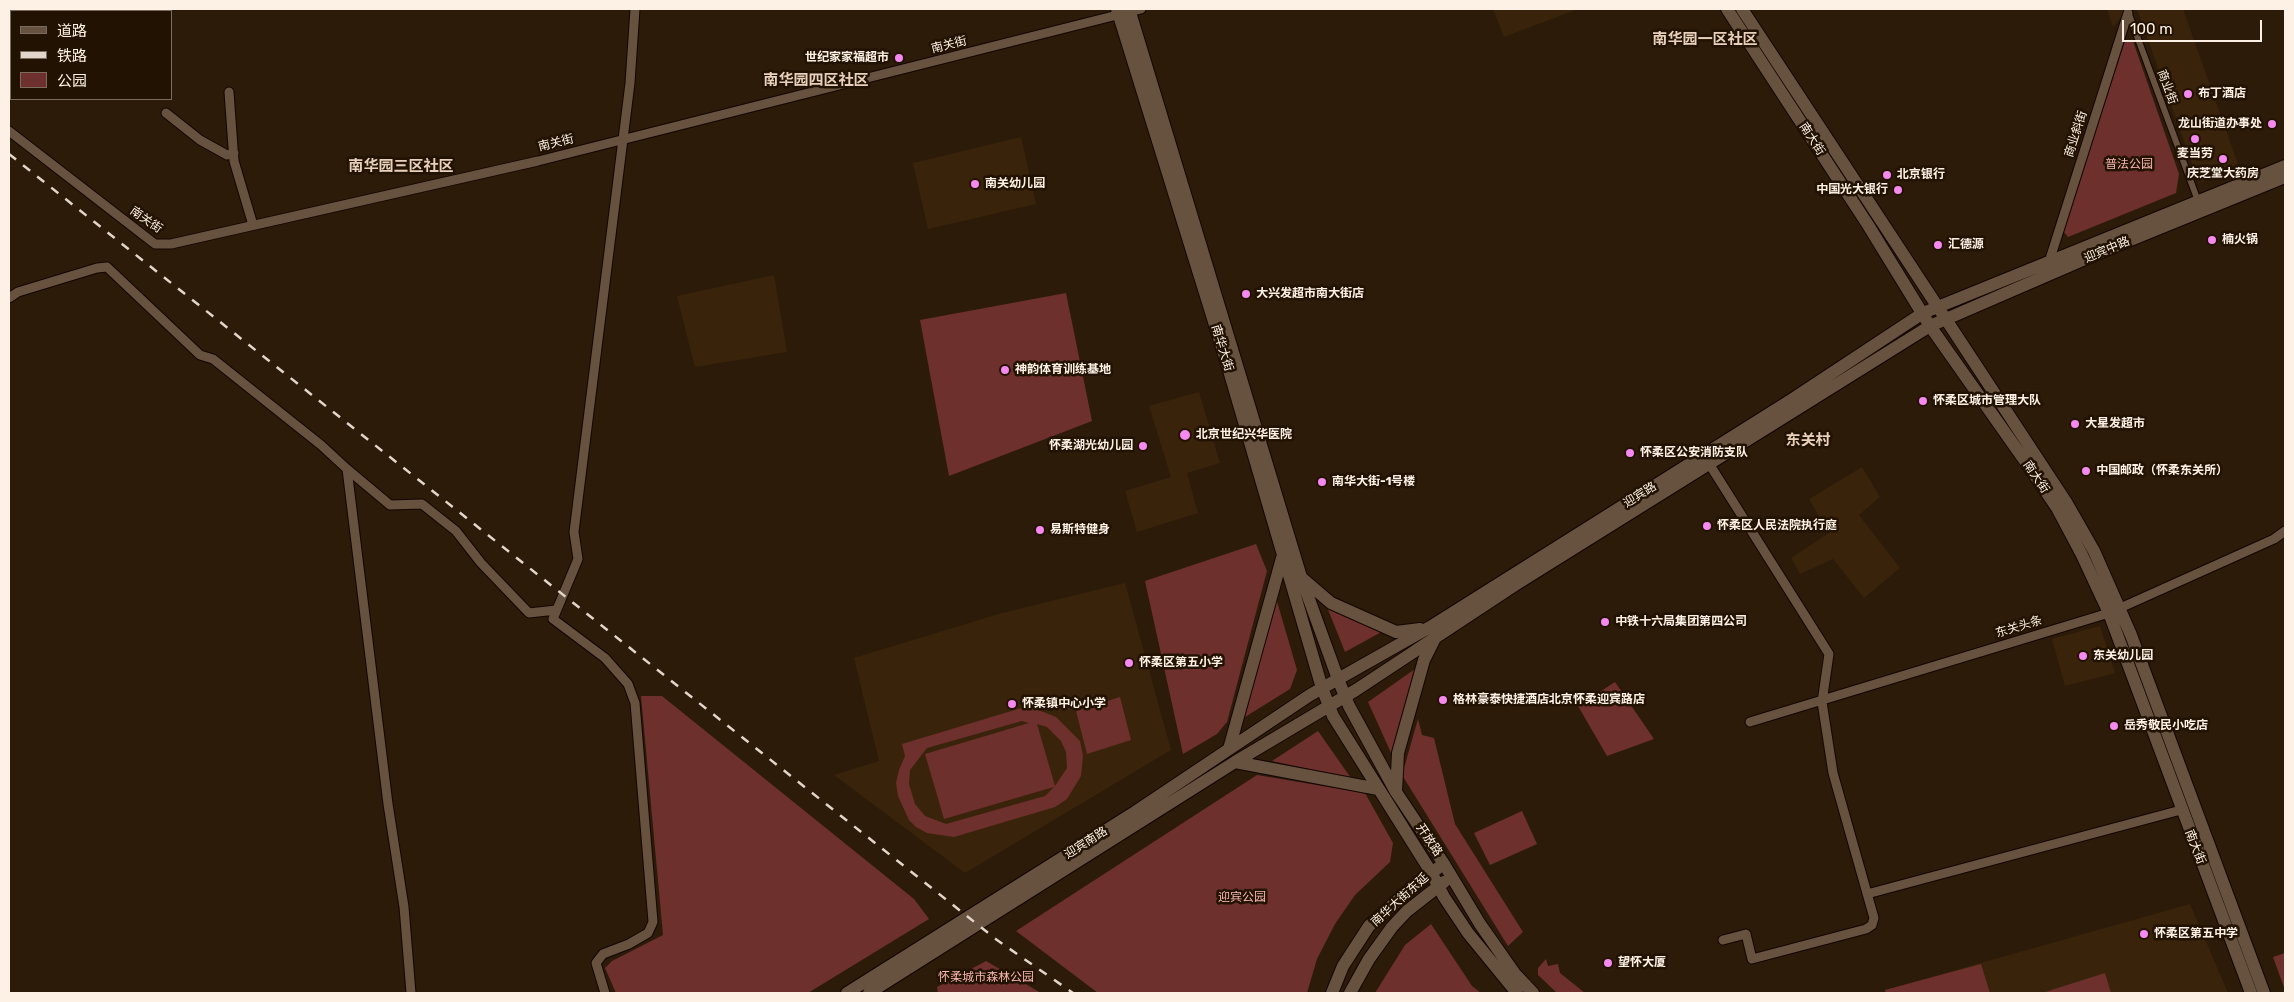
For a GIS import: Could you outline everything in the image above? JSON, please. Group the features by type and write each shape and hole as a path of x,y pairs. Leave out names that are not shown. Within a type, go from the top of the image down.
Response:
{"main road":[{"name":"南大街","path":"1727,9 1930,326 2056,508 2100,588 2115,610 2264,993"},
{"name":"南大街","path":"1742,9 1939,306 2066,502 2094,551 2182,810 2251,993"},
{"name":"南华大街","path":"1127,10 1282,558 1322,688"},
{"name":"南华大街","path":"1127,10 1301,577 1338,679"},
{"name":"迎宾中路","path":"1939,306 2285,166"},
{"name":"迎宾中路","path":"1930,326 2223,201 2285,177"},
{"name":"迎宾路","path":"1344,696 1433,632 1923,313 1939,306"},
{"name":"迎宾路","path":"1338,679 1433,632 1930,326"},
{"path":"1229,749 1282,558"},
{"path":"1301,577 1331,603 1396,632 1433,632 1398,753 1396,792"},
{"path":"1322,688 1338,679"},
{"name":"开放路","path":"1338,679 1344,696 1396,792 1444,864 1480,924 1515,974 1533,993"},
{"name":"开放路","path":"1322,688 1329,704 1378,789 1468,933 1517,993"},
{"name":"迎宾南路","path":"847,993 1135,812 1322,688"},
{"name":"迎宾南路","path":"869,993 1235,762 1344,696"},
{"path":"1235,762 1378,789"},
{"name":"南华大街东延","path":"1332,993 1343,966 1369,926 1431,872 1444,864"},
{"name":"南华大街东延","path":"1350,993 1369,959 1392,927 1407,911 1452,877"}],"street":[{"path":"605,993 596,963 603,954 628,944 648,933 653,922 635,703 628,684 605,658 553,619 578,559 574,532 630,83 635,9"},
{"name":"南关街","path":"9,131 154,244 171,244 622,140 1127,10"},
{"name":"商业街","path":"2128,11 2198,201"},
{"name":"商业斜街","path":"2049,262 2128,11"},
{"path":"229,92 234,161 254,225"},
{"path":"166,113 200,140 227,155 234,153"},
{"path":"9,298 18,292 97,268 107,268 200,355 214,359 321,445 390,505 422,504 456,530 481,563 530,613 556,610"},
{"path":"1708,462 1829,654 1822,702 1833,773 1874,918 1872,925 1866,930 1752,959 1746,934 1723,940"},
{"path":"347,469 388,804 404,907 411,993"},
{"name":"东关头条","path":"1750,722 1822,702 2115,610 2266,543 2285,531"},
{"path":"1867,894 2182,810"}],"shaded area":[{"path":"1493,9 1578,9 1504,37"},
{"path":"2107,9 2133,9 2124,14 2113,27"},
{"path":"2137,9 2183,9 2239,167 2199,183"},
{"name":"南关幼儿园","path":"1021,137 1036,204 928,229 913,163"},
{"path":"774,275 787,352 695,367 677,296"},
{"name":"北京世纪兴华医院","path":"1199,392 1220,463 1187,473 1198,513 1137,532 1125,491 1171,477 1149,406"},
{"path":"1862,467 1880,497 1859,515 1900,568 1864,598 1833,559 1800,574 1791,558 1829,533 1809,499"},
{"name":"怀柔镇中心小学","path":"1125,583 1171,750 965,873 834,775 879,761 854,658 1002,613"},
{"name":"东关幼儿园","path":"2100,626 2115,673 2065,686 2052,639"},
{"name":"怀柔区第五中学","path":"2190,904 2228,993 1886,993 1885,990"}],"green space":[{"name":"普法公园","path":"2125,41 2133,41 2179,174 2176,193 2068,237 2063,231"},
{"name":"神韵体育训练基地","path":"1066,293 1092,421 949,476 920,320"},
{"path":"1256,544 1267,571 1227,722 1217,734 1183,754 1145,581"},
{"path":"1276,598 1297,670 1290,689 1245,717"},
{"path":"1325,602 1385,630 1345,652"},
{"path":"1415,669 1392,755 1368,702"},
{"path":"1615,682 1654,739 1607,756 1578,706"},
{"path":"641,696 662,696 914,899 929,919 808,993 616,993 605,968 612,961 663,935"},
{"path":"1120,697 1131,740 1087,754 1076,711"},
{"path":"1028,706 1056,717 1080,741 1083,756 1081,776 1067,799 1055,807 954,837 927,833 916,827 909,820 898,796 896,783 905,756 902,744","holes":["1022,721 1029,723 925,754 944,819 1054,787 1045,796 946,824 925,816 915,804 909,784 910,770 927,748","1037,724 1047,727 1061,741 1066,752 1067,768 1055,786"]},
{"path":"1418,719 1422,735 1434,738 1455,824 1523,932 1508,946 1402,775"},
{"path":"1318,731 1351,778 1272,761"},
{"name":"迎宾公园","path":"1257,775 1365,793 1393,843 1390,862 1355,895 1335,924 1317,959 1307,993 1098,993 1016,931"},
{"path":"1522,811 1537,844 1490,865 1474,833"},
{"path":"1431,924 1472,986 1481,993 1375,993 1405,945"},
{"path":"2285,953 2285,990 2273,957"},
{"path":"1546,959 1548,966 1558,964 1560,973 1585,993 1557,993 1538,975 1538,968"},
{"name":"怀柔城市森林公园","path":"986,961 1041,993 938,993 937,987"},
{"path":"1981,964 1990,993 1886,993 1885,990"},
{"path":"2105,973 2111,993 2042,993"}],"railway":[{"path":"9,154 997,940 1073,993"}],"place":[{"name":"世纪家家福超市","path":"899,58"},
{"name":"布丁酒店","path":"2188,94"},
{"name":"龙山街道办事处","path":"2272,124"},
{"name":"麦当劳","path":"2195,139"},
{"name":"庆芝堂大药房","path":"2223,159"},
{"name":"北京银行","path":"1887,175"},
{"name":"南关幼儿园","path":"975,184"},
{"name":"中国光大银行","path":"1898,190"},
{"name":"楠火锅","path":"2212,240"},
{"name":"汇德源","path":"1938,245"},
{"name":"大兴发超市南大街店","path":"1246,294"},
{"name":"神韵体育训练基地","path":"1005,370"},
{"name":"怀柔区城市管理大队","path":"1923,401"},
{"name":"大星发超市","path":"2075,424"},
{"name":"北京世纪兴华医院","path":"1185,435"},
{"name":"怀柔湖光幼儿园","path":"1143,446"},
{"name":"怀柔区公安消防支队","path":"1630,453"},
{"name":"中国邮政（怀柔东关所）","path":"2086,471"},
{"name":"南华大街-1号楼","path":"1322,482"},
{"name":"怀柔区人民法院执行庭","path":"1707,526"},
{"name":"易斯特健身","path":"1040,530"},
{"name":"中铁十六局集团第四公司","path":"1605,622"},
{"name":"东关幼儿园","path":"2083,656"},
{"name":"怀柔区第五小学","path":"1129,663"},
{"name":"格林豪泰快捷酒店北京怀柔迎宾路店","path":"1443,700"},
{"name":"怀柔镇中心小学","path":"1012,704"},
{"name":"岳秀敬民小吃店","path":"2114,726"},
{"name":"怀柔区第五中学","path":"2144,934"},
{"name":"望怀大厦","path":"1608,963"}],"district":[{"name":"南华园一区社区","path":"1705,40"},
{"name":"南华园四区社区","path":"816,81"},
{"name":"南华园三区社区","path":"401,167"},
{"name":"东关村","path":"1808,441"}]}
